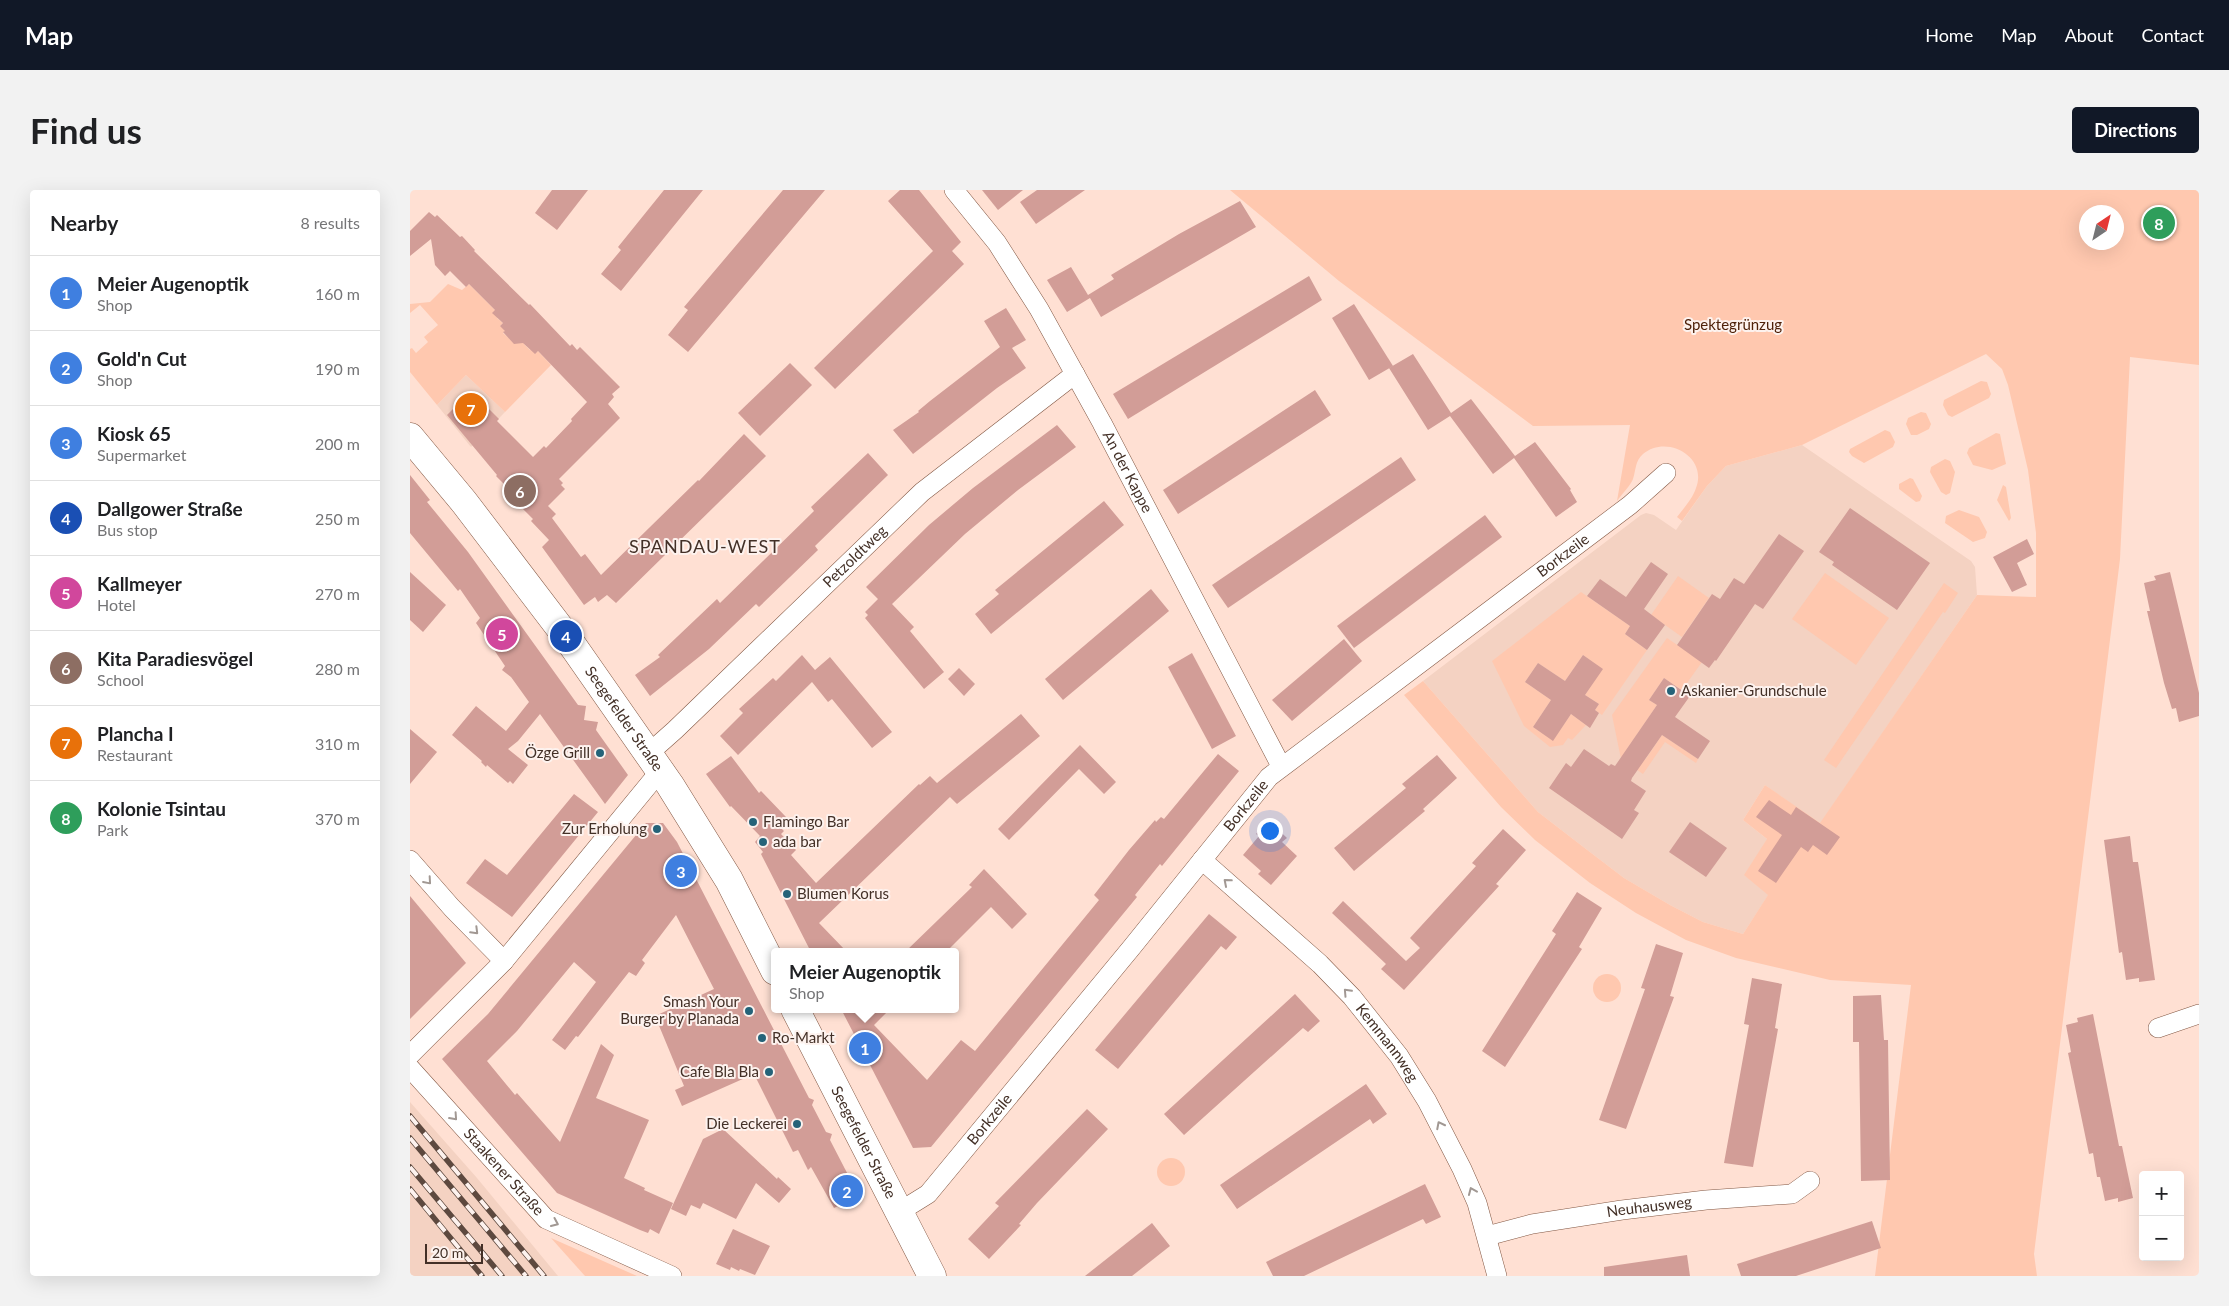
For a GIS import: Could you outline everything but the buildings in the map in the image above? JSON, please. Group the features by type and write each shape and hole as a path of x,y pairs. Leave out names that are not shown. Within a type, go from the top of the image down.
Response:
{"street":[{"name":"An der Kappe","path":"954,190 997,243 1018,274 1075,374 1282,766"},
{"name":"Petzoldtweg","path":"410,1055 504,960 654,762 675,730 922,492 1075,374"},
{"name":"Seegefelder Straße","path":"410,437 464,502 566,636 654,762 728,880 771,963"},
{"name":"Borkzeile","path":"899,1212 928,1194 1269,777 1635,501 1666,473"},
{"path":"410,860 452,908 504,960"},
{"name":"Kemmannweg","path":"1202,860 1320,964 1352,997 1399,1056 1430,1108 1462,1168 1477,1203 1497,1276"},
{"name":"Seegefelder Straße","path":"797,1013 932,1276"},
{"path":"2158,1028 2199,1014"},
{"name":"Staakener Straße","path":"410,1068 546,1219 672,1276"},
{"name":"Neuhausweg","path":"1487,1236 1532,1224 1622,1210 1706,1200 1792,1194 1810,1182"}],"shaded area":[{"path":"466,375 505,412 471,447 437,405"},
{"name":"Askanier-Grundschule","path":"1802,445 1971,561 1975,567 1977,595 1820,824 1765,785 1743,820 1767,839 1769,894 1743,934 1703,922 1624,878 1538,812 1423,681 1641,515 1646,513 1654,515 1676,530 1707,486 1726,466"},
{"path":"410,1102 477,1178 558,1276 410,1276"}],"green space":[{"name":"Spektegrünzug","path":"1230,190 2199,190 2199,365 2130,357 2120,559 2034,1254 2037,1276 1875,1276 1911,985 1830,980 1736,958 1686,940 1636,913 1590,883 1535,840 1501,807 1404,695 1423,681 1538,812 1624,878 1703,922 1743,934 1768,895 1744,875 1767,839 1743,820 1765,785 1820,823 1977,595 2036,597 2036,533 2028,470 2008,385 2002,369 1986,354 1802,445 1726,466 1707,486 1682,521 1677,517 1693,496 1698,477 1696,467 1691,458 1683,452 1663,447 1653,448 1643,454 1637,463 1632,482 1617,501 1630,425 1533,426 1339,281"},
{"path":"448,284 462,290 469,284 500,315 497,318 503,323 500,326 508,328 503,333 514,343 524,337 524,344 530,350 533,347 537,351 534,354 538,351 551,365 505,412 466,375 437,405 410,372 410,349 412,348 416,353 428,342 424,337 438,325 420,305 410,313 410,304 430,302"},
{"path":"1981,381 1987,382 1991,394 1989,398 1952,417 1948,415 1943,405 1944,400"},
{"path":"1921,412 1926,413 1931,424 1929,429 1917,435 1911,435 1906,424 1908,418"},
{"path":"1885,430 1890,432 1895,442 1893,447 1864,463 1849,452 1850,449"},
{"path":"1996,433 2000,434 2006,464 1992,470 1973,465 1967,453 1969,448"},
{"path":"1945,459 1950,461 1955,472 1950,493 1946,495 1941,492 1930,472 1931,467"},
{"path":"1910,478 1913,479 1922,496 1920,501 1916,502 1899,489 1899,484"},
{"path":"2003,485 2006,487 2011,518 2009,521 1997,500"},
{"path":"1959,510 1979,517 1987,532 1985,538 1973,542 1945,523 1946,516"},
{"path":"1825,573 1889,618 1856,665 1792,619"},
{"path":"1678,576 1709,598 1682,637 1651,615"},
{"path":"1944,583 1958,593 1836,768 1824,760"},
{"path":"1581,592 1630,626 1625,634 1647,650 1602,715 1595,710 1599,704 1585,695 1602,669 1583,655 1565,681 1538,663 1525,682 1551,700 1533,727 1553,740 1571,714 1586,725 1572,740 1568,738 1563,745 1550,747 1524,726 1492,661"},
{"path":"1667,638 1702,662 1682,690 1664,678 1649,700 1657,705 1627,749 1645,760 1662,735 1698,759 1696,763 1665,742 1643,774 1621,759 1612,715"},
{"path":"1607,974 1617,978 1621,988 1617,998 1607,1002 1597,998 1593,988 1597,978"},
{"path":"1171,1158 1181,1162 1185,1172 1181,1182 1171,1186 1161,1182 1157,1172 1161,1162"},
{"path":"551,1238 637,1276 585,1276"}],"railway":[{"path":"410,1116 544,1276"},
{"path":"410,1138 526,1276"},
{"path":"410,1167 502,1276"},
{"path":"410,1189 482,1276"}],"place":[{"name":"Kolonie Tsintau","path":"2159,223"},
{"name":"Plancha I","path":"471,409"},
{"name":"Kita Paradiesvögel","path":"520,491"},
{"name":"Kallmeyer","path":"502,634"},
{"name":"Dallgower Straße","path":"566,636"},
{"name":"Askanier-Grundschule","path":"1671,691"},
{"name":"Özge Grill","path":"600,753"},
{"name":"Flamingo Bar","path":"753,822"},
{"name":"Zur Erholung","path":"657,829"},
{"name":"ada bar","path":"763,842"},
{"name":"Kiosk 65","path":"681,871"},
{"name":"Blumen Korus","path":"787,894"},
{"name":"Smash Your Burger by Planada","path":"749,1011"},
{"name":"Ro-Markt","path":"762,1038"},
{"name":"Meier Augenoptik","path":"865,1048"},
{"name":"Cafe Bla Bla","path":"769,1072"},
{"name":"Die Leckerei","path":"797,1124"},
{"name":"Gold'n Cut","path":"847,1191"}],"district":[{"name":"SPANDAU-WEST","path":"705,547"}]}
